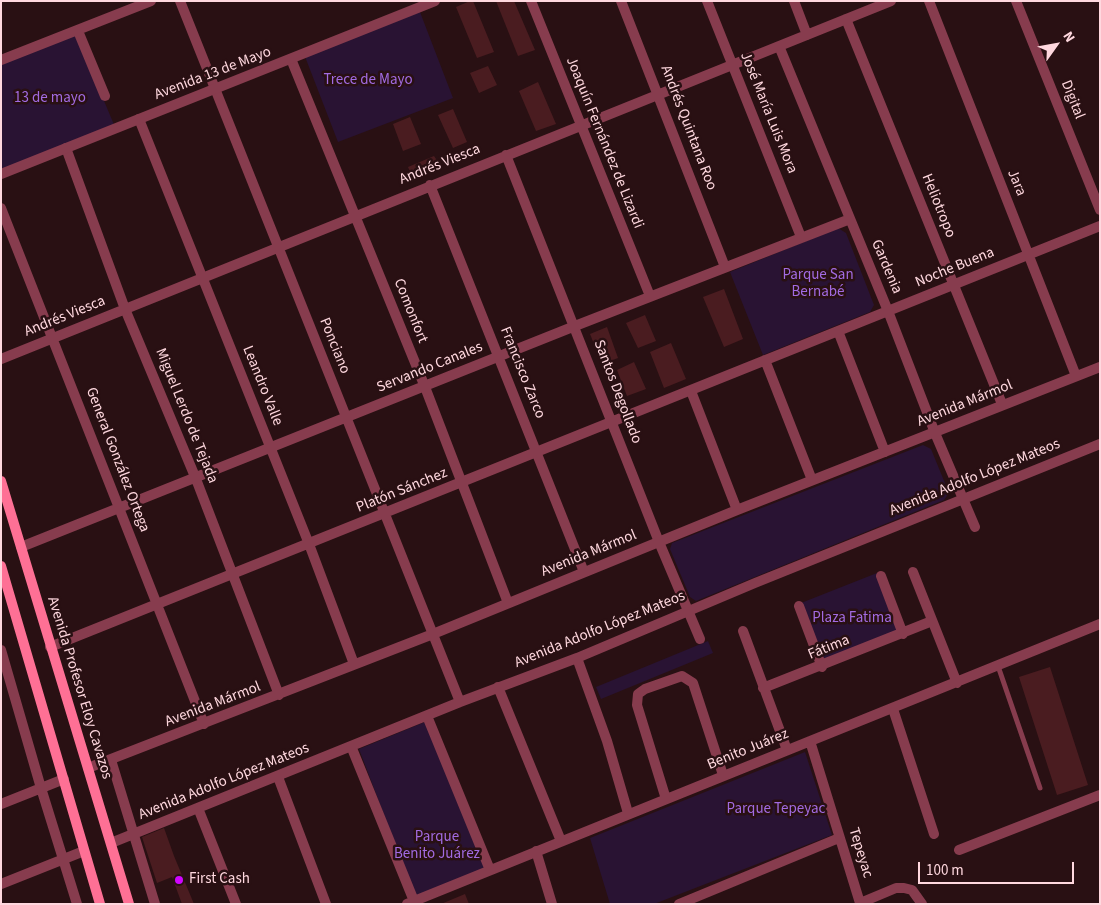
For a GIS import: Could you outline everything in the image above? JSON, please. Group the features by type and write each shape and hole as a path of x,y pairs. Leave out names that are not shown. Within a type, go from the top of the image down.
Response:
{"main road":[{"name":"Avenida Profesor Eloy Cavazos","path":"1,480 129,904"},
{"path":"1,566 100,904"}],"street":[{"path":"1,60 151,1"},
{"name":"Ponciano","path":"180,1 460,702"},
{"name":"Avenida 13 de Mayo","path":"1,174 435,1"},
{"name":"Joaquín Fernández de Lizardi","path":"531,1 650,296"},
{"name":"Andrés Quintana Roo","path":"621,1 725,267"},
{"name":"José María Luis Mora","path":"707,1 801,237"},
{"path":"794,1 807,35"},
{"name":"Jara","path":"929,1 1076,376"},
{"name":"Digital","path":"1016,1 1100,210"},
{"name":"Andrés Viesca","path":"1,359 886,2"},
{"name":"Heliotropo","path":"846,19 1002,404"},
{"path":"78,31 105,96"},
{"name":"Gardenia","path":"779,46 888,310 935,433 974,527"},
{"name":"Comonfort","path":"291,59 424,387 508,603"},
{"name":"Leandro Valle","path":"139,119 310,544 354,664"},
{"name":"Miguel Lerdo de Tejada","path":"66,148 125,309 196,479 279,695"},
{"name":"Santos Degollado","path":"506,155 659,542 700,639"},
{"name":"Francisco Zarco","path":"430,185 500,356 584,572"},
{"name":"General González Ortega","path":"1,208 204,724"},
{"name":"Servando Canales","path":"21,547 196,479 650,296 850,219"},
{"name":"Noche Buena","path":"765,360 1100,226"},
{"path":"838,331 885,452"},
{"path":"765,360 812,480"},
{"name":"Platón Sánchez","path":"50,647 765,360"},
{"name":"Avenida Mármol","path":"88,768 433,634 737,510 1100,366"},
{"path":"691,391 737,510"},
{"name":"Avenida Adolfo López Mateos","path":"111,844 460,702 578,658 688,611 1100,444"},
{"path":"913,572 957,682"},
{"path":"881,576 903,634"},
{"path":"799,606 822,667"},
{"name":"Fátima","path":"763,688 822,667 932,621"},
{"name":"Benito Juárez","path":"412,903 628,813 894,709 1100,624"},
{"path":"743,631 787,750"},
{"path":"1,650 77,904"},
{"path":"578,658 607,741 628,813"},
{"path":"666,799 637,706 638,694 645,689 682,676 688,678 696,689 723,776"},
{"path":"498,687 561,841"},
{"path":"894,709 934,834"},
{"path":"427,716 490,870"},
{"name":"Tepeyac","path":"810,741 859,903 896,888 904,888 912,890 922,904"},
{"path":"352,746 412,903"},
{"path":"111,760 155,904"},
{"path":"278,777 326,904"},
{"path":"1,804 64,779"},
{"path":"959,850 1100,795"},
{"path":"198,808 236,904"},
{"path":"679,904 839,838"},
{"path":"1,884 84,851"},
{"path":"536,851 552,904"}],"lane":[{"path":"998,666 1040,788"}],"green space":[{"name":"Trece de Mayo","path":"420,12 453,98 338,142 304,54"},
{"name":"13 de mayo","path":"76,34 115,127 1,171 1,62"},
{"name":"Parque San Bernabé","path":"838,228 846,233 874,305 870,312 763,355 730,272"},
{"path":"923,445 931,449 949,493 944,500 696,601 690,597 670,549 672,543"},
{"name":"Plaza Fatima","path":"877,573 902,635 825,665 801,603"},
{"path":"708,641 713,653 601,699 596,687"},
{"name":"Parque Benito Juárez","path":"427,721 490,870 415,897 359,749"},
{"name":"Parque Tepeyac","path":"805,752 832,835 654,904 610,904 590,838"}],"building":[{"path":"473,1 494,52 477,58 456,7"},
{"path":"496,1 514,1 535,50 518,56"},
{"path":"488,66 497,85 479,93 470,73"},
{"path":"538,82 556,124 536,131 519,91"},
{"path":"453,109 467,142 453,148 438,115"},
{"path":"410,117 421,144 403,151 393,124"},
{"path":"434,156 438,162 411,174 408,167"},
{"path":"724,289 743,339 724,347 703,297"},
{"path":"645,315 656,341 638,348 626,323"},
{"path":"607,327 618,358 602,364 590,334"},
{"path":"671,343 686,379 664,388 650,352"},
{"path":"634,362 646,389 627,396 617,370"},
{"path":"1050,667 1088,785 1057,795 1019,677"},
{"path":"164,828 194,904 182,904 172,877 157,883 142,837"},
{"path":"465,894 469,904 441,904"}],"place":[{"name":"First Cash","path":"179,880"}]}
